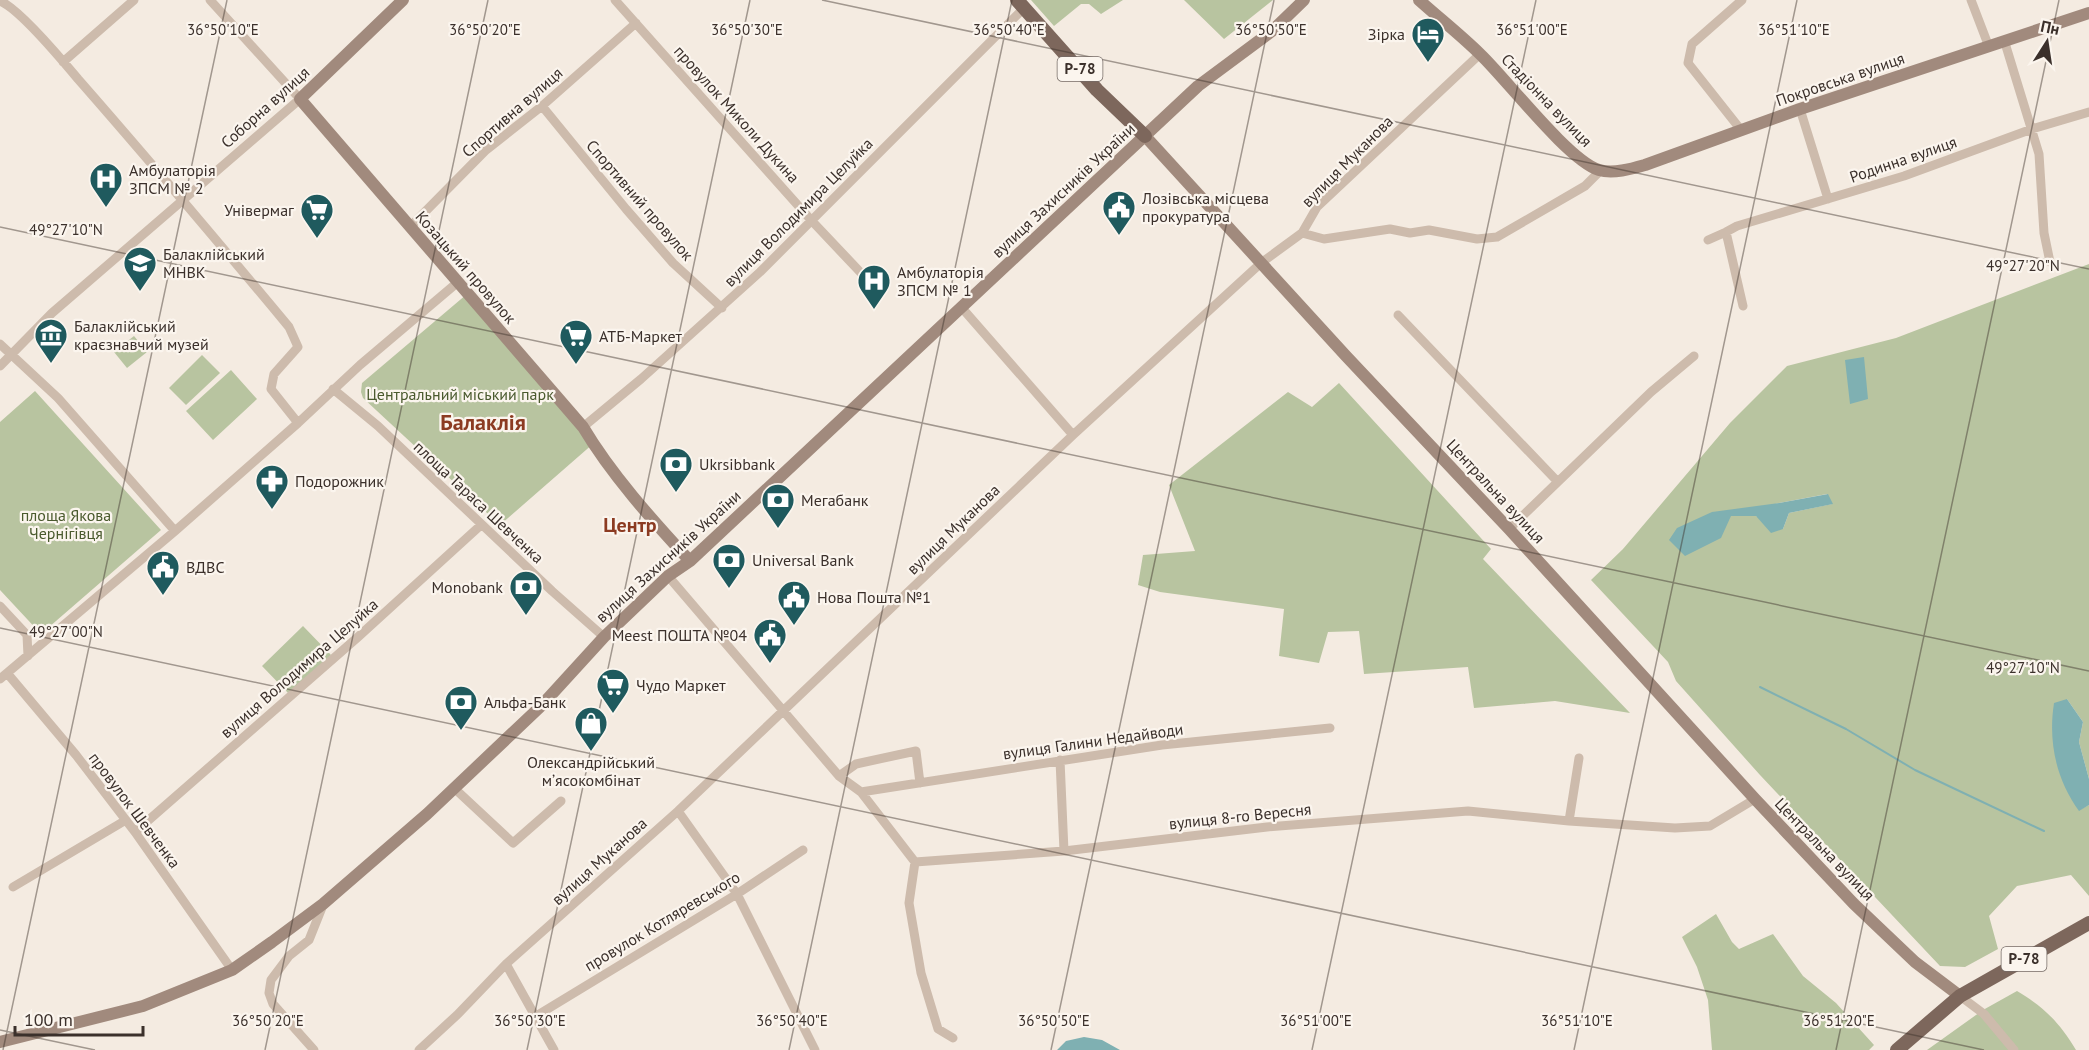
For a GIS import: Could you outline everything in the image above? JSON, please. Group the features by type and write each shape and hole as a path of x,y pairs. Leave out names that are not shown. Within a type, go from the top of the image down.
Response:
{"main road":[{"name":"Центральна вулиця","path":"1021,4 1098,90 1145,135"},
{"name":"Р-78","path":"1960,996 2089,923"},
{"path":"1897,1050 1960,996"}],"street":[{"path":"63,62 134,0"},
{"name":"Козацький провулок","path":"210,0 300,99 583,427 594,446 690,561"},
{"name":"Соборна вулиця","path":"12,355 52,313 300,99 403,0"},
{"name":"провулок Миколи Дукина","path":"615,0 862,274"},
{"name":"вулиця Захисників України","path":"0,1042 143,1006 232,970 323,904 454,788 541,706 604,636 668,576 690,561 1198,86 1272,31 1304,0"},
{"name":"Стадіонна вулиця","path":"1419,0 1480,54 1564,145 1587,164 1601,170"},
{"path":"1741,130 1688,63 1692,44 1742,0"},
{"path":"1971,0 1989,47"},
{"path":"0,1 11,8 63,62 288,327 298,347 274,374 271,390 298,423"},
{"name":"вулиця Володимира Целуйка","path":"583,427 641,379 760,272 1021,4"},
{"name":"Покровська вулиця","path":"1601,170 1624,170 1645,165 1741,130 2089,13"},
{"name":"Спортивна вулиця","path":"410,227 485,151 542,106 636,23"},
{"path":"2005,43 2039,154 2044,232 2050,262"},
{"name":"вулиця Муканова","path":"419,1050 457,1015 506,964 678,811 1072,435 1261,263 1302,232 1317,207 1480,54"},
{"name":"Спортивний провулок","path":"542,106 673,263 722,308"},
{"path":"1800,110 1828,199"},
{"name":"Родинна вулиця","path":"1708,240 1737,226 1904,176 2032,129 2089,112"},
{"name":"Центральна вулиця","path":"1145,135 1346,356 1509,529 1854,904 1915,962 1960,996"},
{"path":"1302,232 1324,239 1390,229 1410,233 1429,230 1477,239 1497,237 1585,186 1601,170"},
{"path":"1726,232 1743,306"},
{"path":"4,676 175,531 298,423 333,389 458,282"},
{"path":"962,308 1072,435"},
{"path":"1398,315 1557,481"},
{"path":"0,344 58,398 175,531"},
{"path":"0,366 12,355"},
{"path":"1509,529 1651,392 1694,356"},
{"name":"площа Тараса Шевченка","path":"333,389 378,426 481,525 604,636"},
{"name":"вулиця Володимира Целуйка","path":"135,831 358,637 481,525"},
{"path":"668,576 839,776 861,792 915,862 909,903 921,973 938,1029 953,1038"},
{"path":"0,606 27,635 28,656"},
{"name":"провулок Шевченка","path":"4,676 76,755 135,831 232,970"},
{"name":"вулиця Галини Недайводи","path":"861,792 1162,745 1330,728"},
{"path":"839,776 856,764 916,750 920,783"},
{"path":"1569,821 1579,758"},
{"path":"1059,760 1064,851"},
{"path":"454,788 513,843 561,801"},
{"name":"вулиця 8-го Вересня","path":"915,862 1064,851 1267,827 1468,811 1675,828 1710,826 1755,799"},
{"path":"678,811 737,894 815,1050"},
{"path":"13,887 126,820"},
{"name":"провулок Котляревського","path":"536,1016 737,894 803,850"},
{"path":"314,1050 273,1004 269,993 271,980 289,956 309,940 323,904"},
{"path":"506,964 554,1050"},
{"path":"1960,996 1984,1014 2014,1050"},
{"path":"300,1050 304,1038"}],"green space":[{"path":"1031,0 1123,0 1101,14 1089,4 1081,4 1054,26"},
{"path":"1184,0 1273,0 1224,39"},
{"path":"2089,264 2089,779 2079,742 2083,722 2067,699 2079,810 2089,805 2089,896 2071,875 2017,886 1989,916 1998,949 1965,967 1940,966 1760,775 1676,681 1668,662 1591,580 1623,549 1730,423 1787,366 1896,338","holes":["1827,494 1832,504 1789,513 1783,529 1756,516 1731,516 1779,503"]},
{"name":"Центральний міський парк","path":"467,294 594,443 500,525 363,398 361,392 362,383"},
{"path":"134,336 147,352 127,368 114,352"},
{"path":"202,355 220,373 186,405 169,388"},
{"path":"231,370 257,399 213,440 186,411"},
{"path":"1339,383 1491,549 1483,559 1630,713 1555,701 1474,708 1468,667 1364,674 1359,631 1328,632 1319,663 1279,656 1284,609 1160,592 1138,585 1143,555 1195,551 1169,485 1288,392 1312,407"},
{"name":"площа Якова Чернігівця","path":"35,391 161,530 41,634 0,590 0,422"},
{"path":"303,626 331,655 289,694 262,666"},
{"path":"1716,914 1732,942 1739,949 1773,934 1803,976 1836,1003 1874,1045 1869,1050 1712,1050 1708,1000 1697,967 1682,937"},
{"path":"2017,991 2051,1016 2076,1050 1927,1050 1983,1010"}],"water":[{"path":"1864,357 1868,399 1850,404 1845,360"},
{"path":"1828,494 1833,504 1789,513 1783,529 1771,533 1756,516 1731,516 1721,538 1685,556 1669,540 1677,528 1712,512"},
{"path":"2067,699 2083,722 2079,742 2089,779 2089,805 2079,811 2059,773 2053,746 2054,703"},
{"path":"1084,1037 1102,1040 1120,1050 1057,1050 1066,1041"}],"waterway":[{"path":"1760,687 1846,729 1915,770 2044,831"}],"place":[{"name":"Зірка","path":"1428,63"},
{"name":"Амбулаторія ЗПСМ № 2","path":"106,208"},
{"name":"Лозівська місцева прокуратура","path":"1119,236"},
{"name":"Універмаг","path":"317,239"},
{"name":"Балаклійський МНВК","path":"140,292"},
{"name":"Амбулаторія ЗПСМ № 1","path":"874,310"},
{"name":"Балаклійський краєзнавчий музей","path":"51,364"},
{"name":"АТБ-Маркет","path":"576,365"},
{"name":"Ukrsibbank","path":"676,493"},
{"name":"Подорожник","path":"272,510"},
{"name":"Мегабанк","path":"778,529"},
{"name":"Universal Bank","path":"729,589"},
{"name":"ВДВС","path":"163,596"},
{"name":"Monobank","path":"526,616"},
{"name":"Нова Пошта №1","path":"794,626"},
{"name":"Meest ПОШТА №04","path":"770,664"},
{"name":"Чудо Маркет","path":"613,714"},
{"name":"Альфа-Банк","path":"461,731"},
{"name":"Олександрійський мʼясокомбінат","path":"591,752"}],"district":[{"name":"Балаклія","path":"483,422"},
{"name":"Центр","path":"630,525"}]}
